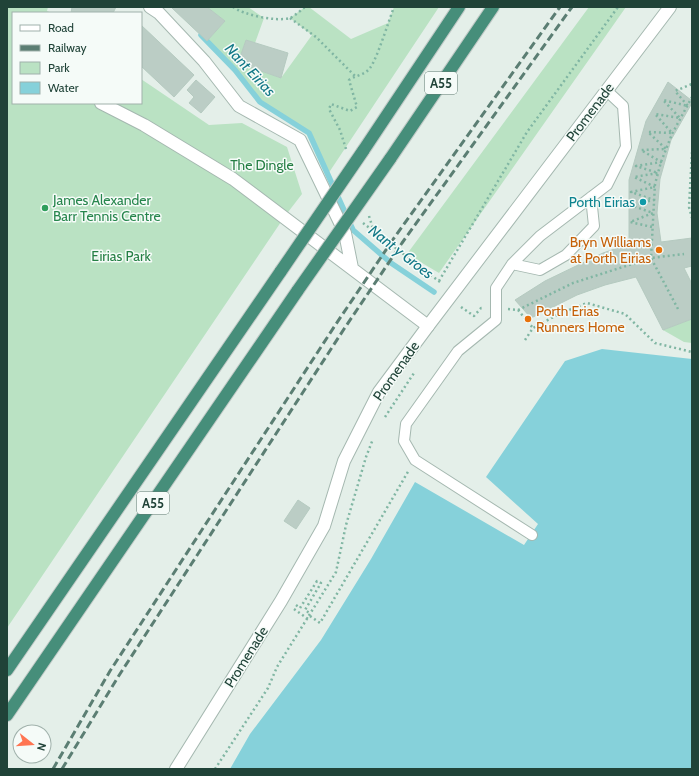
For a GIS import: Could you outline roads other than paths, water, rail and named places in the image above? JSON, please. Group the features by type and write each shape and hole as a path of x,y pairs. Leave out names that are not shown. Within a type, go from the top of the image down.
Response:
{"highway":[{"name":"A55","path":"7,670 363,151 459,7"},
{"name":"A55","path":"7,715 493,7"},
{"path":"7,666 37,626"}],"street":[{"path":"150,7 159,13 204,61 239,106 300,140 345,233 352,268"},
{"name":"Promenade","path":"176,769 281,601 324,526 344,461 379,392 670,7"},
{"path":"103,104 144,125 233,179 428,326"}],"lane":[{"path":"532,535 415,460 404,441 406,424 458,351 496,320 496,288 512,264 540,236 607,185 626,147 623,106 607,91"},
{"path":"512,264 540,270 566,255 594,226 592,197"}],"water":[{"path":"602,349 692,359 692,769 230,769 250,734 321,640 371,559 415,482 524,545 538,524 486,477 565,361"}],"waterway":[{"name":"Nant Eirias","path":"201,35 235,70 260,102 309,133 353,230 391,263 434,292"}],"railway":[{"path":"53,769 110,671 336,324 394,238 560,7"},
{"path":"62,769 118,677 344,329 402,243 572,7"}],"place":[{"name":"Porth Eirias","path":"643,202"},
{"name":"James Alexander Barr Tennis Centre","path":"45,208"},
{"name":"Bryn Williams at Porth Eirias","path":"659,250"},
{"name":"Porth Erias Runners Home","path":"528,319"}],"park label":[{"name":"The Dingle","path":"262,165"},
{"name":"Eirias Park","path":"121,256"}],"water label":[{"name":"Nant y Groes","path":"401,252"}]}
